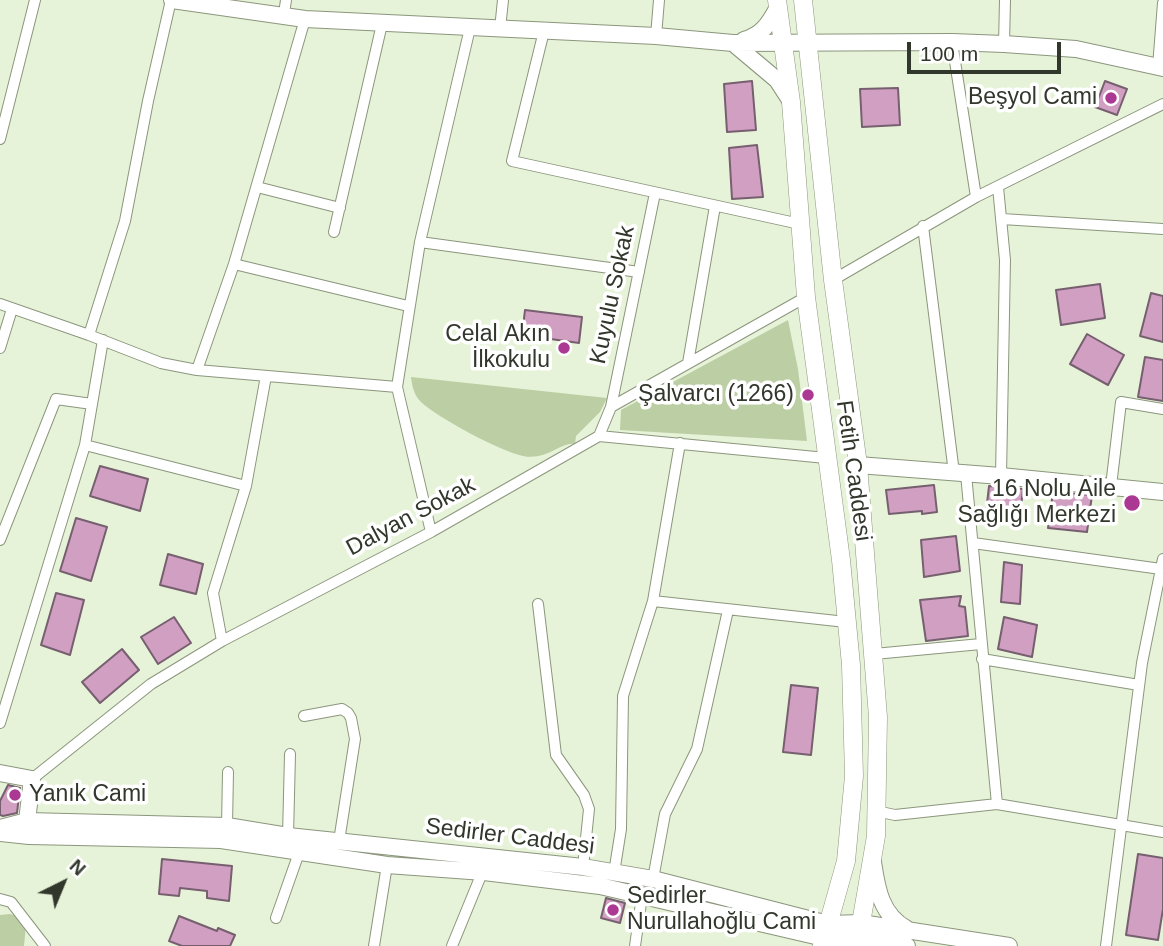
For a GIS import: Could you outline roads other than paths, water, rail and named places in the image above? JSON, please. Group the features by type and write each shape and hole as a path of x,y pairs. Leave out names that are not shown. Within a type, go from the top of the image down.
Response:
{"main road":[{"path":"172,0 285,7 305,19 656,36 733,43 1004,44 1076,49 1161,68"},
{"name":"Fetih Caddesi","path":"803,0 833,280 858,465 878,717 876,836 856,936"},
{"path":"733,43 753,37 768,26 777,4"},
{"name":"Fetih Caddesi","path":"777,4 791,102 806,297 841,560 851,664 854,776 846,861 825,936"},
{"path":"733,43 777,80 791,102"},
{"path":"858,465 1163,492"},
{"path":"841,560 865,559"},
{"path":"0,773 32,779 27,821"},
{"name":"Sedirler Caddesi","path":"0,830 27,821 227,826 484,864 600,886 825,936 1009,946"},
{"name":"Sedirler Caddesi","path":"0,830 29,836 221,840 387,864 583,867 653,879 825,936"},
{"path":"873,859 883,906 896,923 898,941"}],"street":[{"path":"0,139 35,0"},
{"path":"89,335 125,221 148,101 172,0"},
{"path":"500,29 502,0"},
{"path":"656,36 659,0"},
{"path":"1004,44 1005,0"},
{"path":"1161,68 1163,4"},
{"path":"197,370 234,264 305,19"},
{"path":"334,232 382,24"},
{"path":"431,532 397,387 420,242 470,28"},
{"path":"544,31 512,161 800,224"},
{"path":"953,42 976,197"},
{"path":"833,280 976,197 1163,104"},
{"path":"257,187 340,208"},
{"path":"998,187 1002,219 1005,338 1001,476"},
{"name":"Kuyulu Sokak","path":"611,407 655,193"},
{"path":"688,363 715,206"},
{"path":"1002,219 1163,229"},
{"path":"923,226 973,543 997,804"},
{"path":"420,242 639,272"},
{"path":"234,264 408,306"},
{"path":"806,297 611,407 599,436 826,458"},
{"path":"0,304 161,363 197,370 397,387"},
{"path":"0,348 12,309"},
{"path":"0,723 85,445 103,340"},
{"path":"222,641 213,593 246,486 266,376"},
{"path":"0,540 56,399 92,404"},
{"path":"1111,486 1121,402 1163,410"},
{"name":"Dalyan Sokak","path":"32,779 151,684 222,641 431,532 599,436"},
{"path":"614,873 621,829 623,696 653,601 680,443"},
{"path":"85,445 246,486"},
{"path":"973,543 1162,564 1139,685 1106,946"},
{"path":"653,601 846,622"},
{"path":"538,604 556,755 584,795 589,808 583,867"},
{"path":"653,879 665,814 697,749 728,610"},
{"path":"874,654 981,644"},
{"path":"982,659 1139,685"},
{"path":"304,716 342,709 351,718 355,738 340,841"},
{"path":"288,836 290,754"},
{"path":"227,826 228,772"},
{"path":"876,811 895,815 997,804 1163,832"},
{"path":"276,918 300,850"},
{"path":"374,946 387,864"},
{"path":"452,946 484,864"},
{"path":"635,946 642,896"},
{"path":"0,899 11,902 43,945"}],"place":[{"name":"Beşyol Cami","path":"1111,98"},
{"name":"Celal Akın İlkokulu","path":"564,348"},
{"name":"Şalvarcı (1266)","path":"808,395"},
{"name":"16 Nolu Aile Sağlığı Merkezi","path":"1132,503"},
{"name":"Yanık Cami","path":"15,795"},
{"name":"Sedirler Nurullahoğlu Cami","path":"613,910"}]}
